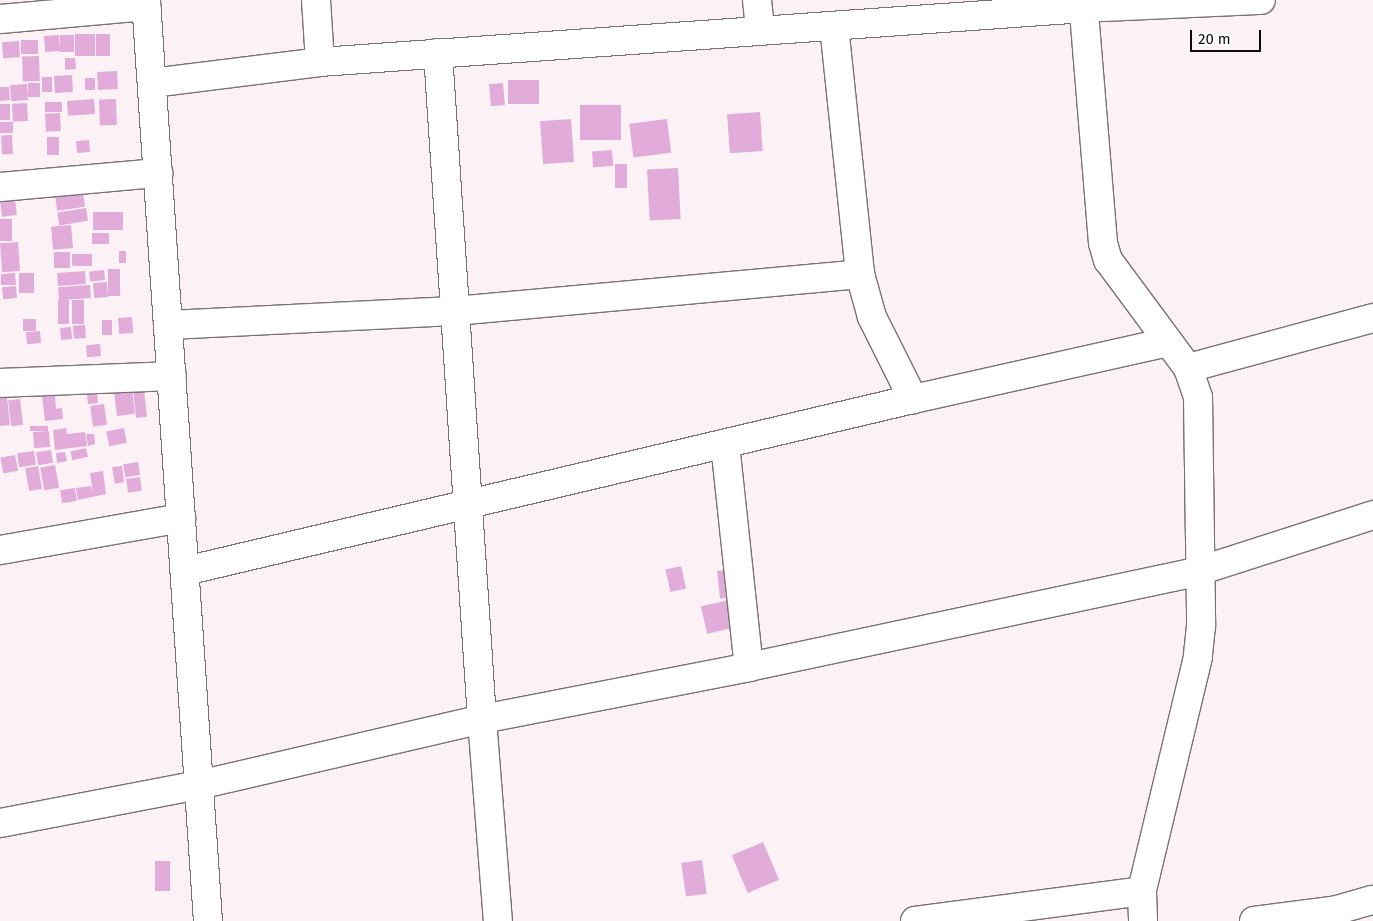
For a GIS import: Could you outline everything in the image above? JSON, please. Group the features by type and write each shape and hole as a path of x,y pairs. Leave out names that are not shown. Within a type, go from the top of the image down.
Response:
{"street":[{"path":"316,0 320,62"},
{"path":"757,0 760,31"},
{"path":"152,83 320,62 834,26 1083,4 1262,0"},
{"path":"0,19 146,3 208,921"},
{"path":"1083,4 1103,242 1108,260 1188,368 1198,397 1201,626 1198,657 1142,891 1143,921"},
{"path":"834,26 860,274 872,317 913,399"},
{"path":"438,53 482,719 498,921"},
{"path":"0,187 158,173"},
{"path":"168,325 455,311 860,274"},
{"path":"1188,368 1373,318"},
{"path":"185,571 469,506 913,399 1168,342"},
{"path":"0,383 172,376"},
{"path":"725,444 749,667"},
{"path":"0,823 199,785 482,719 749,667 1199,571 1373,515"},
{"path":"0,550 181,518"},
{"path":"915,921 1142,891"},
{"path":"1254,921 1312,917 1373,900"}],"building":[{"path":"75,34 95,34 95,56 75,56"},
{"path":"75,34 95,34 95,56 75,56"},
{"path":"59,35 60,51 45,52 44,36"},
{"path":"59,35 60,51 45,52 44,36"},
{"path":"21,40 38,40 38,54 21,54"},
{"path":"19,41 20,57 3,58 2,42"},
{"path":"39,56 40,81 23,82 22,57"},
{"path":"65,58 75,58 76,69 65,70"},
{"path":"117,71 118,89 98,90 97,72"},
{"path":"72,75 73,92 55,93 54,76"},
{"path":"42,77 52,77 52,92 42,92"},
{"path":"85,78 95,78 95,90 85,90"},
{"path":"508,80 539,80 539,104 508,104"},
{"path":"28,83 40,83 40,97 28,97"},
{"path":"503,83 505,105 491,106 489,84"},
{"path":"27,84 28,100 11,101 10,85"},
{"path":"0,87 9,87 10,100 0,101"},
{"path":"94,99 95,114 68,116 67,101"},
{"path":"116,99 117,125 100,126 99,100"},
{"path":"45,102 62,102 62,112 45,112"},
{"path":"27,103 28,121 13,122 12,104"},
{"path":"0,104 10,104 10,120 0,120"},
{"path":"580,105 621,105 621,140 580,140"},
{"path":"760,112 763,151 730,153 727,114"},
{"path":"60,113 61,131 46,132 45,114"},
{"path":"571,119 574,162 543,164 540,121"},
{"path":"667,119 671,153 633,157 629,124"},
{"path":"0,122 13,122 13,133 0,133"},
{"path":"12,135 13,154 2,155 1,136"},
{"path":"47,137 59,137 59,155 47,155"},
{"path":"89,140 90,152 77,153 76,141"},
{"path":"612,150 613,166 593,167 592,151"},
{"path":"615,164 627,164 627,188 615,188"},
{"path":"678,168 681,219 650,221 647,170"},
{"path":"83,193 85,207 57,211 55,197"},
{"path":"15,199 17,215 2,217 0,201"},
{"path":"86,208 88,221 59,225 57,213"},
{"path":"93,212 123,212 123,230 93,230"},
{"path":"0,219 12,219 12,241 0,241"},
{"path":"71,225 73,248 53,250 51,227"},
{"path":"92,233 109,233 109,244 92,244"},
{"path":"18,242 20,271 2,272 0,243"},
{"path":"119,251 126,251 126,263 119,263"},
{"path":"54,252 70,252 70,268 54,268"},
{"path":"72,254 92,254 92,266 72,266"},
{"path":"108,269 120,269 120,296 108,296"},
{"path":"104,270 105,280 90,282 89,272"},
{"path":"85,271 86,284 58,286 57,273"},
{"path":"15,273 16,285 1,285 1,274"},
{"path":"19,273 34,273 34,293 19,293"},
{"path":"107,282 108,297 94,298 93,283"},
{"path":"90,285 91,298 59,300 58,287"},
{"path":"16,286 17,298 3,299 2,287"},
{"path":"58,300 69,300 69,324 58,324"},
{"path":"72,300 84,300 84,324 72,324"},
{"path":"132,317 133,333 119,334 118,318"},
{"path":"23,319 36,319 36,331 23,331"},
{"path":"102,320 112,320 112,335 102,335"},
{"path":"85,325 86,338 74,339 73,326"},
{"path":"71,327 72,339 61,340 60,328"},
{"path":"40,331 41,343 27,344 26,332"},
{"path":"100,344 101,356 87,357 86,345"},
{"path":"144,389 147,417 136,418 133,390"},
{"path":"132,390 135,414 117,416 114,392"},
{"path":"55,394 56,409 62,408 63,419 45,421 42,396"},
{"path":"97,394 98,403 88,404 87,395"},
{"path":"7,397 10,425 0,426 0,398"},
{"path":"20,399 23,425 11,426 8,400"},
{"path":"104,404 107,425 93,427 90,406"},
{"path":"30,426 48,426 48,431 30,431"},
{"path":"66,428 67,434 85,432 87,446 55,450 53,430"},
{"path":"124,428 127,443 109,446 106,431"},
{"path":"49,431 50,447 34,448 33,432"},
{"path":"86,434 94,434 95,444 88,446"},
{"path":"86,448 88,457 72,460 70,452"},
{"path":"51,450 53,463 38,465 36,452"},
{"path":"34,451 36,465 19,467 17,453"},
{"path":"65,452 67,461 57,463 56,453"},
{"path":"15,455 18,471 3,474 0,458"},
{"path":"138,462 140,475 125,477 123,464"},
{"path":"55,465 59,488 44,490 40,468"},
{"path":"38,466 42,489 29,491 25,468"},
{"path":"122,466 124,482 115,484 112,467"},
{"path":"103,471 106,494 78,500 76,488 91,486 93,493 90,473"},
{"path":"140,477 142,491 128,493 126,479"},
{"path":"75,488 77,501 62,503 60,490"},
{"path":"681,566 686,588 671,592 665,570"},
{"path":"735,569 738,597 720,599 717,571"},
{"path":"733,599 739,626 707,634 701,606"},
{"path":"763,842 779,880 748,893 732,855"},
{"path":"702,860 707,894 686,897 681,863"},
{"path":"155,861 170,861 170,891 155,891"}]}
